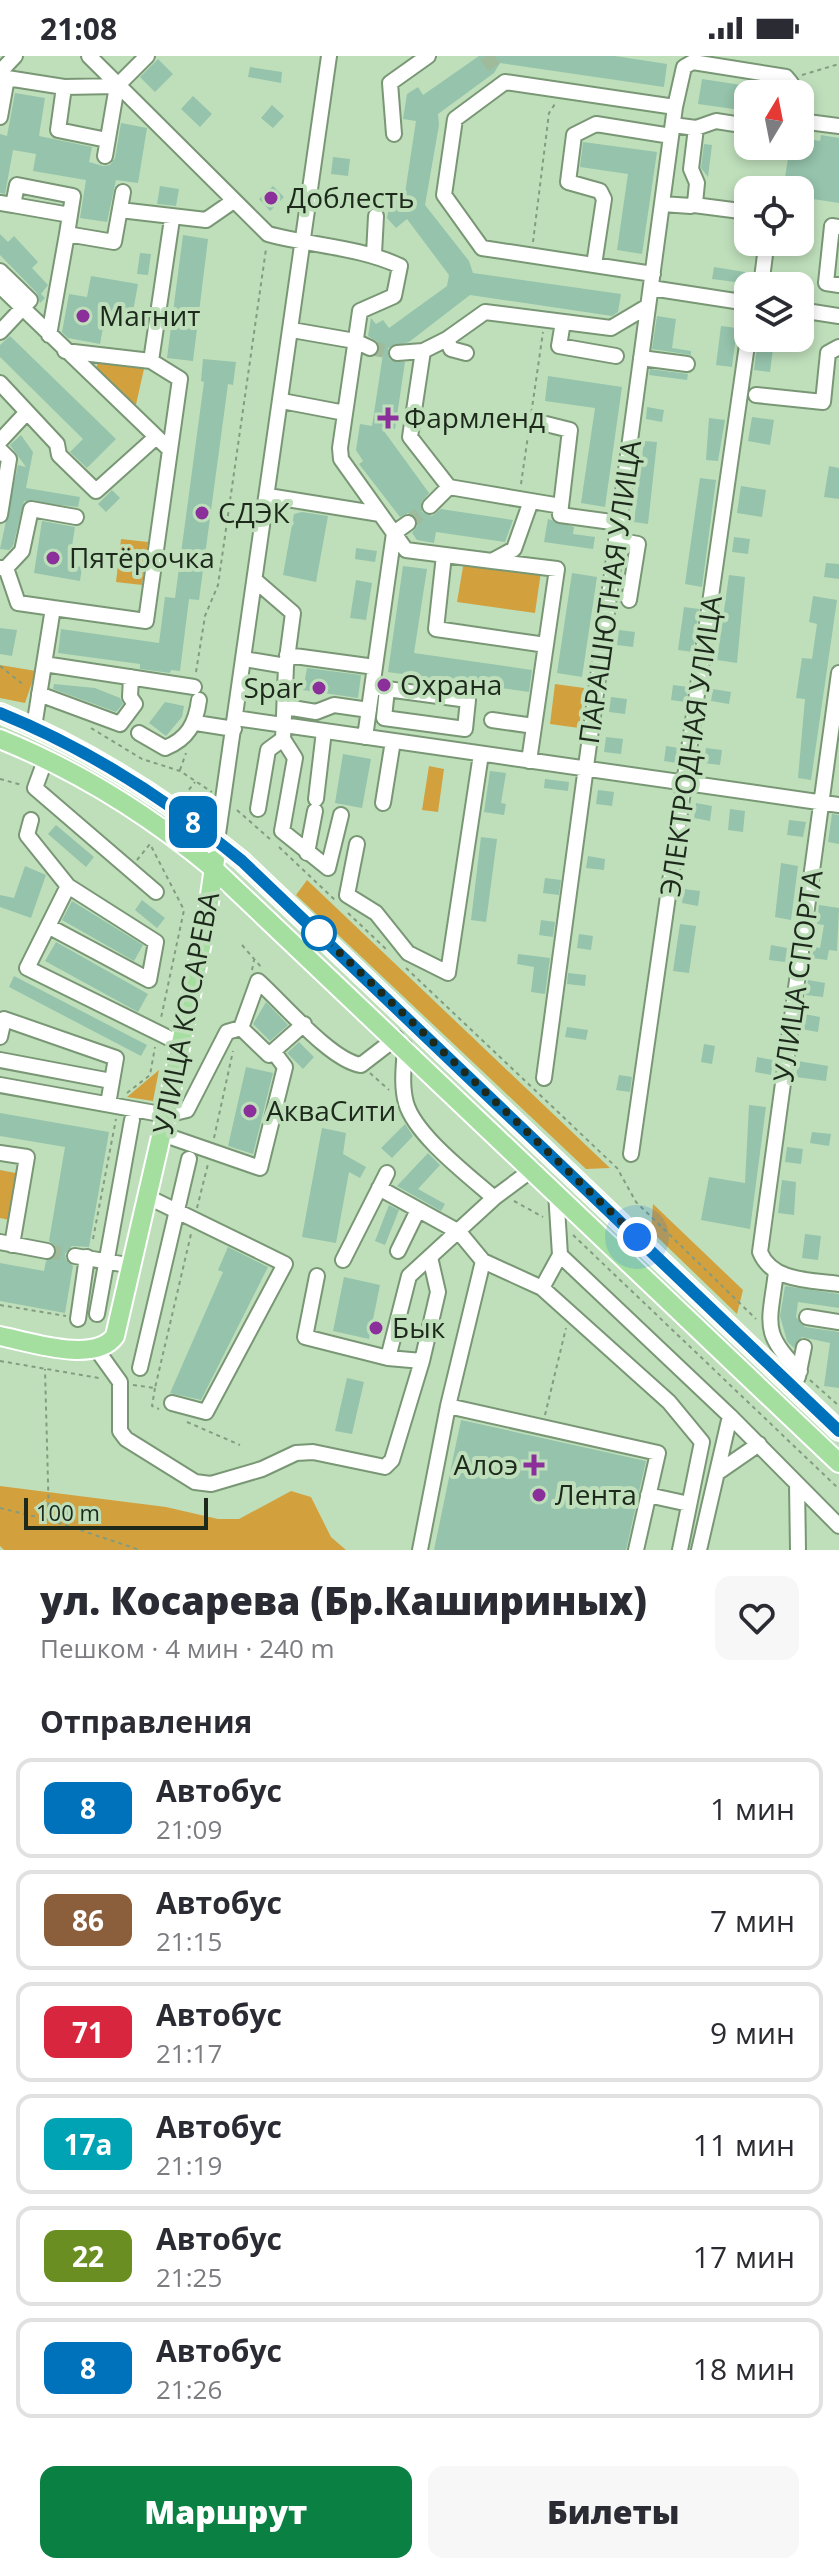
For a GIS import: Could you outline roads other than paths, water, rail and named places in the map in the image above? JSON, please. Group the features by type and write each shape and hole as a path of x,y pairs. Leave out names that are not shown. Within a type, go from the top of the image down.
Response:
{"main road":[{"path":"0,713 34,727 136,782 217,841 276,891 797,1380 839,1431"},
{"path":"0,739 46,758 144,816 214,869 400,1042 839,1463"},
{"name":"УЛИЦА КОСАРЕВА","path":"102,1348 118,1328 133,1266 181,1044 217,841"},
{"path":"0,1336 102,1348"}],"street":[{"path":"0,117 2,74 15,56"},
{"path":"89,56 232,202 268,234 304,244 374,254 400,266 394,296 360,311 341,459 406,550 557,569 529,761"},
{"path":"105,156 117,86 147,56"},
{"name":"УЛИЦА КОСАРЕВА","path":"217,841 329,56"},
{"path":"394,134 390,83 428,56"},
{"name":"ПАРАШЮТНАЯ УЛИЦА","path":"544,1078 675,107 684,67 693,62 766,80"},
{"path":"2,74 64,87 117,86"},
{"path":"675,107 566,91 501,76 455,119 444,195 482,248 594,265 734,300"},
{"path":"64,87 58,130 107,140"},
{"path":"594,265 604,199 600,191 568,182 574,135 596,124 672,130 696,128 716,121 734,124"},
{"path":"814,123 839,126"},
{"path":"694,205 697,183 691,169 696,128"},
{"path":"7,204 17,185 73,196 49,335"},
{"path":"67,234 114,242 123,192"},
{"path":"120,210 172,219 206,220 232,202"},
{"path":"662,204 734,210"},
{"path":"374,254 376,216"},
{"path":"151,361 172,219"},
{"path":"839,227 832,226 826,283 839,285"},
{"path":"0,271 30,300 0,332"},
{"path":"0,286 169,449"},
{"path":"397,353 423,351 447,339 485,312 611,328 648,306"},
{"path":"814,312 839,316"},
{"path":"563,322 559,346 616,356"},
{"path":"292,330 355,341 370,348"},
{"path":"447,339 451,349 466,353"},
{"path":"756,395 823,402 828,353 839,347"},
{"path":"65,351 151,361 180,379 146,621 18,603 3,568 22,551 31,509 76,517"},
{"path":"423,351 410,437 449,487 561,506"},
{"name":"ЭЛЕКТРОДНАЯ УЛИЦА","path":"631,1154 687,783 746,352"},
{"path":"641,358 687,364"},
{"path":"0,383 57,444 59,455 96,491 155,438"},
{"path":"282,401 345,413"},
{"path":"0,441 27,412"},
{"path":"546,424 570,430 560,515 619,523"},
{"path":"0,450 9,459 0,515"},
{"path":"430,506 449,487"},
{"path":"268,496 380,514"},
{"path":"492,561 514,549 525,500"},
{"path":"380,688 468,700 465,729 384,718 375,667 394,533 408,523"},
{"path":"616,540 638,544 629,600"},
{"path":"444,555 436,629 546,645"},
{"path":"256,581 293,613 286,660 284,732 295,758 282,831 328,868 341,815"},
{"path":"34,727 53,608"},
{"path":"244,659 375,667"},
{"path":"44,664 131,677 196,693 196,723 178,743 165,748 139,733"},
{"name":"УЛИЦА СПОРТА","path":"776,1272 765,1263 760,1252 839,673"},
{"path":"39,696 120,724 135,704 130,697 131,677"},
{"path":"365,737 369,710 380,688"},
{"path":"286,707 316,712 334,705 369,710"},
{"path":"492,720 534,726"},
{"path":"196,723 235,724 284,732 324,731 839,805"},
{"path":"307,853 324,731"},
{"path":"258,809 268,750 284,732"},
{"path":"383,803 393,741"},
{"path":"357,844 347,895 376,913 408,953 448,973 481,754"},
{"path":"46,758 35,788 156,892"},
{"path":"31,820 27,835 68,886 156,942 149,980 48,926"},
{"path":"68,886 27,968 181,1044"},
{"path":"241,1028 258,981 339,1056 355,1065 361,1065 400,1042 403,1088 414,1122 494,1198"},
{"path":"0,1037 4,1019 116,1058 111,1081 113,1105"},
{"path":"241,1028 269,1055 304,1024"},
{"path":"0,1085 166,1115 187,1110 227,1032 241,1028"},
{"path":"162,1134 260,1168 285,1067 273,1051"},
{"path":"0,1060 111,1081"},
{"path":"97,1314 132,1120"},
{"path":"0,1153 27,1157 6,1244 47,1251"},
{"path":"140,1368 189,1159"},
{"path":"388,1358 409,1276 494,1198 533,1169"},
{"path":"343,1260 387,1173"},
{"path":"379,1188 459,1232 483,1261 542,1288 613,1348 669,1402 702,1442 680,1550"},
{"path":"542,1288 560,1255 556,1192"},
{"path":"148,1197 285,1264 206,1412 172,1403"},
{"path":"398,1251 418,1210"},
{"path":"560,1255 759,1444 839,1526"},
{"path":"78,1319 81,1256 133,1266"},
{"path":"102,1348 120,1382 120,1431 126,1439 195,1482 211,1484 262,1469 296,1453 313,1452 385,1467 392,1460 422,1361 438,1292 430,1257"},
{"path":"420,1550 448,1406 483,1261"},
{"path":"797,1380 769,1331 776,1272 839,1284"},
{"path":"317,1276 305,1337 388,1358 422,1361"},
{"path":"807,1317 839,1322"},
{"path":"797,1380 804,1347"},
{"path":"448,1406 658,1453 636,1550"},
{"path":"699,1550 730,1416"},
{"path":"717,1473 759,1444"},
{"path":"797,1484 798,1550"},
{"path":"648,1495 689,1504"}],"tunnel":[{"path":"486,56 496,70"},
{"path":"370,348 397,353"},
{"path":"408,523 430,506"},
{"path":"47,1251 75,1256"}],"place":[{"name":"Доблесть","path":"271,198"},
{"name":"Магнит","path":"83,316"},
{"name":"Фармленд","path":"388,418"},
{"name":"СДЭК","path":"202,513"},
{"name":"Пятёрочка","path":"53,558"},
{"name":"Охрана","path":"384,685"},
{"name":"Spar","path":"319,688"},
{"name":"АкваСити","path":"250,1111"},
{"name":"Бык","path":"376,1328"},
{"name":"Алоэ","path":"534,1465"},
{"name":"Лента","path":"539,1495"}]}
